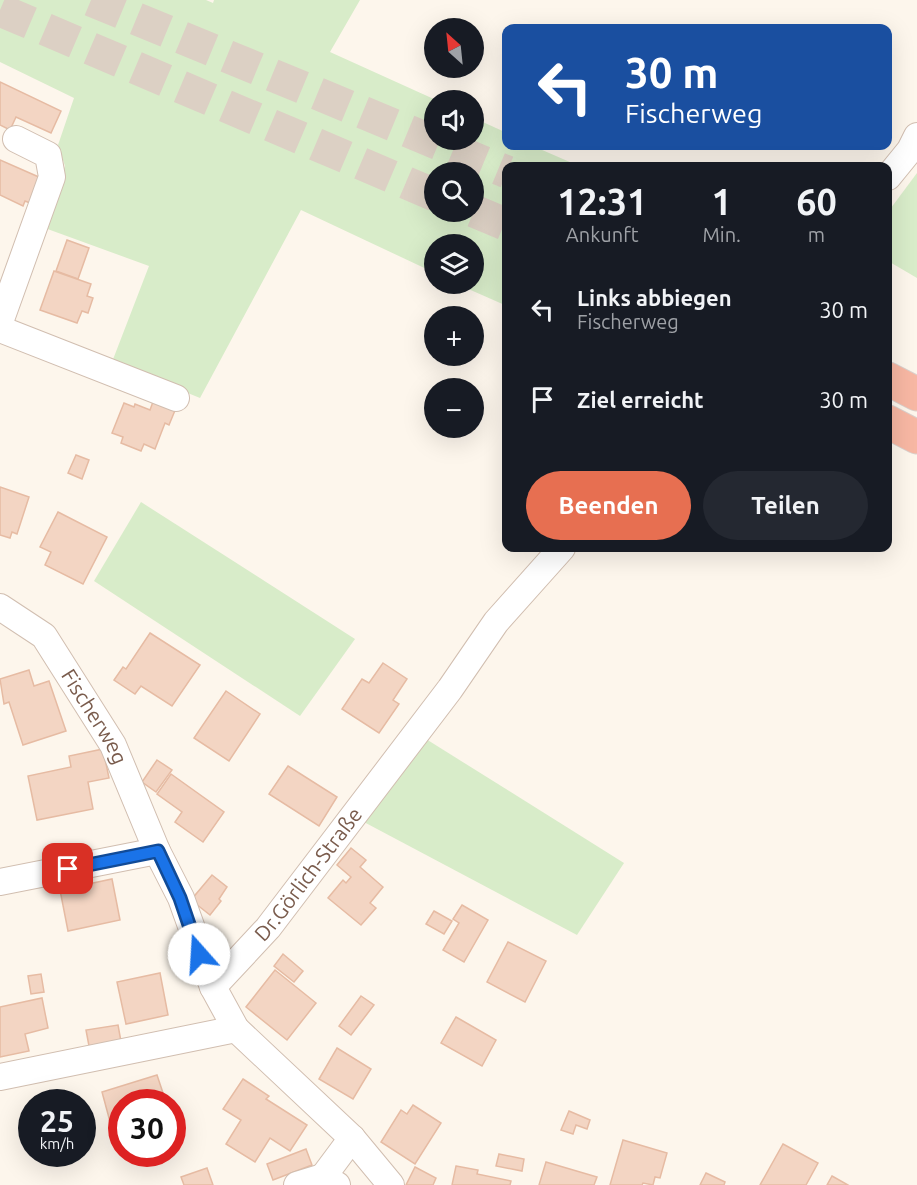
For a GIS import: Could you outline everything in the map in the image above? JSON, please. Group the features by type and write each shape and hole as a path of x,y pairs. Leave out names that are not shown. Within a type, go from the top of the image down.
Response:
{"highway":[{"path":"892,381 917,394"},
{"path":"892,424 917,437"}],"street":[{"path":"892,172 910,150 917,136"},
{"path":"0,322 52,177 48,155 16,139"},
{"path":"0,329 176,398"},
{"name":"Dr.Görlich-Straße","path":"213,987 268,928 450,689 496,622 558,552"},
{"name":"Fischerweg","path":"0,607 44,636 80,690 113,746 180,898 213,987"},
{"path":"0,882 158,851"},
{"path":"213,987 236,1029 352,1138 391,1185"},
{"path":"0,1077 236,1029"},
{"path":"297,1185 330,1181 352,1138"}],"green space":[{"path":"0,0 206,0 213,3 214,0 360,0 330,52 424,95 424,150 484,150 484,123 502,131 502,150 542,150 570,162 502,162 502,304 480,294 484,294 484,234 424,234 424,268 301,210 200,398 112,362 149,266 42,227 65,166 58,145 74,98 0,62"},
{"path":"917,173 917,278 892,263 892,207"},
{"path":"141,502 355,639 300,716 94,581"},
{"path":"426,739 624,863 577,935 362,821"}],"building":[{"path":"0,82 61,111 51,133 16,117 10,130 0,125"},
{"path":"0,160 41,178 30,203 25,201 23,206 0,195"},
{"path":"67,240 89,248 78,279 56,271"},
{"path":"54,271 91,284 87,296 93,298 88,313 82,311 77,323 40,310"},
{"path":"154,399 176,408 169,425 165,423 155,449 144,444 141,451 121,443 123,437 112,433 124,403 134,407 135,404 150,410"},
{"path":"76,455 89,460 82,479 68,473"},
{"path":"0,487 29,497 17,534 12,532 10,538 0,535"},
{"path":"58,512 107,537 83,584 45,565 51,552 40,547"},
{"path":"150,633 200,665 172,706 141,686 135,694 114,680 123,667 126,669"},
{"path":"383,663 407,679 393,700 399,704 379,733 342,709 362,679 369,683"},
{"path":"29,670 34,686 49,681 66,731 23,745 9,702 4,704 0,679"},
{"path":"226,691 260,714 229,761 194,738"},
{"path":"103,749 109,778 88,782 93,809 37,820 28,776 71,767 69,756"},
{"path":"157,760 172,770 156,792 142,782"},
{"path":"288,766 337,797 319,826 269,794"},
{"path":"171,774 224,812 203,842 175,822 182,812 157,794"},
{"path":"351,848 366,860 360,867 383,887 370,903 376,908 361,925 328,898 343,880 346,883 351,877 337,865"},
{"path":"212,875 227,887 219,899 221,901 210,915 191,900"},
{"path":"112,879 120,920 68,931 60,890"},
{"path":"462,905 488,920 464,962 443,950 459,923 453,919"},
{"path":"434,911 452,921 444,934 426,924"},
{"path":"508,942 546,961 525,1002 487,982"},
{"path":"283,954 303,971 294,982 274,966"},
{"path":"275,970 316,1003 287,1040 246,1007"},
{"path":"160,973 168,1015 126,1024 117,982"},
{"path":"41,974 44,992 31,994 28,976"},
{"path":"361,996 374,1005 351,1035 339,1026"},
{"path":"42,998 48,1028 25,1034 29,1051 0,1057 0,1007"},
{"path":"456,1017 496,1040 482,1066 441,1043"},
{"path":"118,1025 122,1047 89,1046 86,1030"},
{"path":"337,1048 371,1069 353,1099 319,1079"},
{"path":"157,1075 162,1089 112,1089"},
{"path":"243,1079 269,1096 266,1099 307,1125 290,1151 270,1138 255,1162 226,1144 241,1120 223,1109"},
{"path":"108,1090 108,1114 102,1092"},
{"path":"413,1105 441,1123 415,1164 381,1142 401,1110 407,1114"},
{"path":"569,1111 590,1120 587,1129 576,1125 573,1134 561,1130"},
{"path":"623,1140 667,1153 660,1178 655,1177 653,1185 643,1183 642,1185 610,1185"},
{"path":"783,1144 818,1163 806,1185 760,1185"},
{"path":"306,1149 312,1165 273,1180 267,1164"},
{"path":"499,1154 524,1159 522,1171 496,1166"},
{"path":"546,1162 597,1177 594,1185 539,1185"},
{"path":"456,1166 478,1170 477,1174 511,1181 510,1185 452,1185"},
{"path":"415,1167 436,1178 433,1185 406,1185"},
{"path":"207,1168 213,1185 184,1185 181,1177"},
{"path":"706,1173 725,1182 724,1185 700,1185"},
{"path":"832,1176 848,1185 827,1185"}],"tunnel":[{"path":"91,0 502,170"},
{"path":"0,10 424,190"},
{"path":"484,215 502,223"}],"route":[{"path":"68,869 158,851 180,898 199,954"}]}
